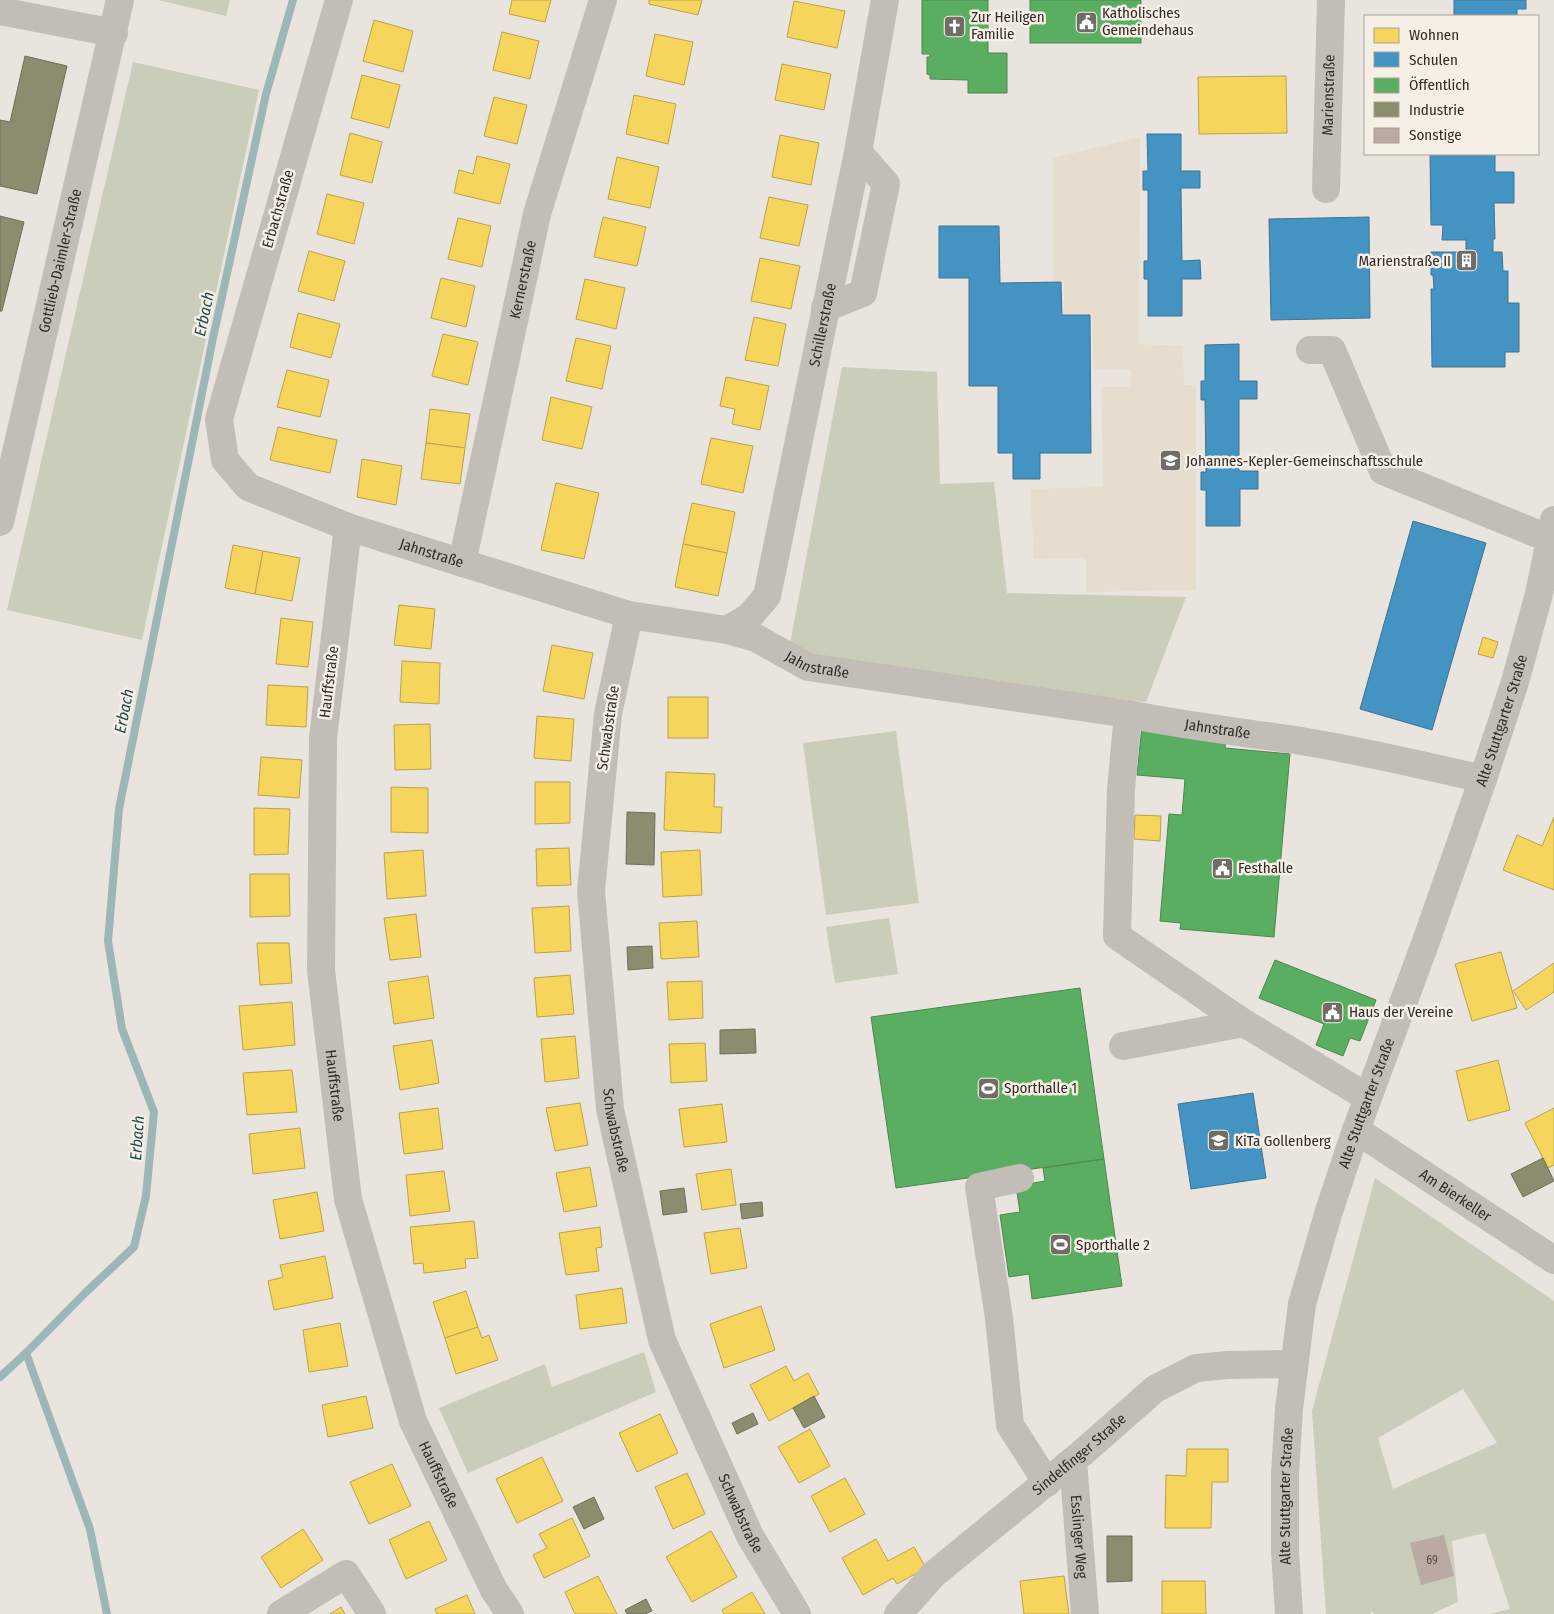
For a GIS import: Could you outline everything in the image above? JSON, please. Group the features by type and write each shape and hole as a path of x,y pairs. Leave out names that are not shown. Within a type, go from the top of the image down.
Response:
{"street":[{"name":"Gottlieb-Daimler-Straße","path":"0,522 114,33 120,0"},
{"name":"Erbachstraße","path":"219,419 339,0"},
{"name":"Kernerstraße","path":"462,563 537,214 603,0"},
{"name":"Schillerstraße","path":"727,630 749,618 767,596 858,152 885,0"},
{"name":"Marienstraße","path":"1326,189 1331,0"},
{"path":"0,11 114,33"},
{"path":"1310,350 1332,350 1383,472 1552,530"},
{"name":"Jahnstraße","path":"219,419 225,460 248,487 348,527 629,615 727,630 756,638 808,667 1128,714 1342,748 1483,779"},
{"name":"Hauffstraße","path":"348,527 323,738 321,970 348,1199 413,1420 494,1590 510,1614"},
{"name":"Alte Stuttgarter Straße","path":"1289,1614 1285,1474 1289,1409 1302,1304 1329,1211 1356,1130 1425,944 1546,596 1552,530"},
{"name":"Schwabstraße","path":"629,615 608,714 591,891 610,1109 662,1340 750,1536 796,1614"},
{"path":"1128,714 1121,790 1118,936 1244,1023 1368,1097"},
{"path":"1123,1046 1244,1023"},
{"name":"Am Bierkeller","path":"1356,1130 1554,1260"},
{"path":"1020,1178 979,1187 998,1318 1010,1425 1047,1483"},
{"name":"Sindelfinger Straße","path":"898,1614 934,1574 1047,1483 1156,1389 1196,1368 1228,1365 1294,1364"},
{"name":"Esslinger Weg","path":"1073,1461 1085,1614"},
{"path":"281,1614 346,1574 372,1614"}],"green space":[{"path":"158,0 230,0 226,16"},
{"path":"133,62 259,90 142,640 7,610"},
{"path":"842,367 937,372 940,484 994,482 1007,593 1186,597 1146,702 826,663 790,644"},
{"path":"896,731 919,903 826,915 803,743"},
{"path":"889,918 898,974 835,983 826,927"},
{"path":"1375,1178 1554,1301 1554,1614 1489,1614 1510,1609 1485,1533 1452,1541 1458,1602 1432,1614 1374,1614 1371,1611 1371,1614 1326,1614 1312,1411","holes":["1463,1389 1497,1443 1393,1489 1378,1438"]},
{"path":"644,1352 656,1392 468,1473 439,1408 545,1364 552,1387"}],"shaded area":[{"path":"1140,137 1139,344 1183,346 1184,385 1196,385 1196,590 1086,592 1086,558 1034,559 1030,489 1103,487 1101,387 1131,387 1131,370 1093,369 1093,314 1064,314 1064,281 1053,281 1053,158"}],"building: Wohnen":[{"path":"512,0 551,0 545,22 509,14"},
{"path":"649,0 702,0 698,15 649,4"},
{"path":"794,1 845,11 837,48 787,37"},
{"path":"374,20 413,31 403,72 363,61"},
{"path":"502,32 539,41 530,79 493,70"},
{"path":"655,34 693,42 684,85 646,76"},
{"path":"782,64 831,74 824,110 775,100"},
{"path":"362,75 400,85 389,128 351,118"},
{"path":"1286,76 1287,133 1199,134 1198,77"},
{"path":"634,95 676,104 668,144 626,134"},
{"path":"494,97 527,105 517,144 484,136"},
{"path":"350,133 382,142 372,183 340,175"},
{"path":"780,135 819,143 811,185 772,177"},
{"path":"477,156 510,164 500,204 454,193 459,170 473,174"},
{"path":"617,157 659,167 650,208 608,199"},
{"path":"327,194 364,203 354,244 317,234"},
{"path":"769,197 808,205 799,246 760,238"},
{"path":"603,217 646,227 637,266 594,257"},
{"path":"458,218 491,226 482,267 448,259"},
{"path":"309,251 345,261 334,301 298,291"},
{"path":"760,258 800,266 791,309 751,301"},
{"path":"441,278 475,286 466,327 431,318"},
{"path":"585,279 625,288 616,329 576,319"},
{"path":"298,313 340,324 331,358 290,347"},
{"path":"754,317 786,324 778,366 745,360"},
{"path":"443,334 478,342 468,385 432,376"},
{"path":"576,338 611,346 602,389 566,381"},
{"path":"287,370 329,380 320,417 277,407"},
{"path":"726,377 769,386 760,430 732,424 735,409 720,406"},
{"path":"551,397 592,407 582,449 542,440"},
{"path":"430,409 470,414 465,448 426,443"},
{"path":"278,427 337,440 330,473 270,460"},
{"path":"711,438 753,446 743,493 701,484"},
{"path":"426,443 465,448 460,484 421,479"},
{"path":"362,459 402,466 396,505 357,497"},
{"path":"556,483 599,493 584,559 541,550"},
{"path":"692,503 735,512 727,553 683,544"},
{"path":"683,544 727,553 718,596 675,587"},
{"path":"233,545 263,551 255,594 225,588"},
{"path":"263,551 300,558 292,601 255,594"},
{"path":"399,605 435,609 431,649 394,645"},
{"path":"281,618 313,622 308,667 276,664"},
{"path":"1483,637 1498,642 1493,658 1478,654"},
{"path":"552,645 593,653 584,699 543,691"},
{"path":"402,661 440,663 439,704 400,702"},
{"path":"268,685 308,687 306,727 266,725"},
{"path":"668,697 708,697 708,738 668,738"},
{"path":"537,716 574,719 571,761 534,758"},
{"path":"430,724 431,769 395,770 394,725"},
{"path":"261,757 302,760 299,798 258,795"},
{"path":"666,772 715,774 714,807 722,807 721,833 664,830"},
{"path":"535,782 570,782 570,823 535,824"},
{"path":"391,787 428,788 428,833 391,832"},
{"path":"254,808 290,809 288,854 254,855"},
{"path":"1135,815 1161,816 1160,841 1134,839"},
{"path":"1554,817 1554,890 1503,870 1517,835 1542,846"},
{"path":"569,848 571,885 537,886 536,849"},
{"path":"423,850 426,896 387,899 384,853"},
{"path":"700,850 702,895 663,897 661,852"},
{"path":"250,874 289,874 290,916 250,917"},
{"path":"569,906 571,951 535,953 532,908"},
{"path":"416,914 421,957 390,960 384,918"},
{"path":"697,921 699,957 661,959 659,923"},
{"path":"257,943 289,943 292,983 260,985"},
{"path":"1501,952 1517,1008 1472,1021 1455,964"},
{"path":"1554,963 1554,992 1526,1010 1513,991"},
{"path":"570,975 574,1014 537,1017 534,978"},
{"path":"428,976 434,1018 394,1024 388,982"},
{"path":"702,981 703,1018 669,1020 667,982"},
{"path":"292,1002 295,1045 243,1050 239,1006"},
{"path":"575,1036 579,1078 545,1082 541,1039"},
{"path":"432,1040 439,1083 400,1090 393,1046"},
{"path":"705,1043 707,1081 671,1083 669,1044"},
{"path":"1498,1060 1510,1110 1468,1121 1456,1071"},
{"path":"292,1070 297,1112 247,1115 243,1073"},
{"path":"580,1103 588,1145 555,1151 546,1108"},
{"path":"722,1104 727,1142 684,1147 679,1109"},
{"path":"438,1108 443,1149 404,1154 399,1113"},
{"path":"1554,1108 1554,1165 1548,1168 1525,1123"},
{"path":"300,1128 305,1168 253,1174 249,1134"},
{"path":"590,1167 597,1206 564,1212 556,1173"},
{"path":"731,1169 736,1205 702,1210 696,1174"},
{"path":"444,1171 450,1211 410,1216 406,1175"},
{"path":"317,1192 324,1231 280,1239 273,1200"},
{"path":"474,1221 478,1258 465,1259 466,1268 424,1273 423,1263 414,1264 410,1227"},
{"path":"600,1227 602,1247 596,1248 599,1271 566,1275 559,1233"},
{"path":"740,1228 747,1268 711,1274 704,1233"},
{"path":"325,1256 333,1298 274,1310 268,1281 283,1277 280,1265"},
{"path":"622,1288 627,1323 580,1329 576,1295"},
{"path":"466,1291 478,1327 445,1338 433,1302"},
{"path":"761,1306 775,1350 724,1368 710,1324"},
{"path":"340,1323 348,1366 309,1372 303,1330"},
{"path":"478,1327 482,1338 489,1335 498,1360 456,1374 445,1338"},
{"path":"786,1366 794,1381 808,1373 819,1394 769,1421 750,1385"},
{"path":"366,1396 373,1428 328,1437 322,1405"},
{"path":"660,1414 678,1453 637,1472 619,1433"},
{"path":"810,1429 830,1466 799,1483 778,1447"},
{"path":"1187,1449 1228,1449 1228,1482 1212,1482 1211,1528 1165,1528 1166,1475 1186,1476"},
{"path":"542,1457 563,1501 517,1523 496,1479"},
{"path":"392,1464 411,1506 369,1524 350,1482"},
{"path":"687,1473 705,1514 673,1529 655,1487"},
{"path":"845,1478 865,1514 830,1532 811,1496"},
{"path":"572,1518 590,1556 544,1578 533,1555 547,1548 539,1534"},
{"path":"429,1521 447,1560 406,1579 389,1540"},
{"path":"303,1529 323,1560 281,1588 261,1557"},
{"path":"711,1531 737,1577 692,1602 666,1557"},
{"path":"876,1539 888,1561 914,1547 926,1568 897,1584 893,1578 863,1595 842,1558"},
{"path":"598,1576 617,1614 575,1614 565,1592"},
{"path":"1064,1576 1069,1614 1024,1614 1020,1581"},
{"path":"1162,1581 1205,1581 1206,1614 1162,1614"},
{"path":"752,1592 765,1614 724,1614 722,1610"},
{"path":"467,1595 475,1614 437,1614 435,1609"},
{"path":"341,1607 345,1614 330,1614"}],"building: Schulen":[{"path":"1454,0 1526,0 1526,9 1517,9 1517,15 1454,15"},
{"path":"1147,134 1181,134 1181,171 1200,171 1200,188 1181,188 1182,261 1200,260 1201,279 1182,279 1182,316 1148,316 1148,279 1144,279 1144,261 1148,261 1148,190 1143,190 1143,171 1148,171"},
{"name":"Marienstraße II","path":"1430,155 1495,155 1495,172 1514,172 1514,203 1494,203 1495,239 1493,239 1493,252 1502,252 1503,271 1508,271 1508,303 1519,303 1519,352 1505,352 1505,367 1432,367 1431,289 1434,289 1433,275 1431,275 1431,252 1466,252 1466,240 1442,240 1443,225 1431,225"},
{"path":"1369,217 1370,318 1271,320 1269,219"},
{"path":"939,226 999,226 1000,283 1061,282 1062,315 1090,315 1091,453 1040,453 1040,479 1013,479 1013,453 998,453 998,386 969,386 969,278 939,278"},
{"path":"1239,344 1239,381 1257,381 1257,399 1239,399 1239,471 1258,471 1258,489 1240,489 1240,526 1206,526 1206,490 1201,490 1201,472 1206,472 1205,400 1201,400 1201,381 1205,381 1205,345"},
{"path":"1413,521 1486,543 1432,730 1360,709"},
{"path":"1253,1093 1266,1178 1191,1189 1178,1104"}],"building: Öffentlich":[{"name":"Zur Heiligen Familie","path":"922,0 988,0 988,53 1007,53 1007,93 968,93 968,80 930,79 930,75 927,74 927,57 930,57 930,54 922,54"},
{"name":"Katholisches Gemeindehaus","path":"1030,0 1141,0 1141,43 1030,43"},
{"name":"Festhalle","path":"1142,726 1226,734 1225,748 1290,754 1274,937 1180,929 1181,923 1160,921 1169,814 1182,815 1185,779 1137,775"},
{"name":"Haus der Vereine","path":"1275,960 1376,1000 1360,1041 1350,1038 1343,1056 1316,1045 1324,1024 1259,998"},
{"name":"Sporthalle 1","path":"1080,988 1104,1159 896,1188 871,1017"},
{"name":"Sporthalle 2","path":"1104,1159 1122,1286 1032,1299 1029,1274 1009,1277 1000,1215 1020,1212 1016,1186 1045,1181 1043,1168"}],"building: Industrie":[{"path":"25,56 67,66 37,194 0,186 0,120 10,122"},
{"path":"0,216 24,222 2,311 0,311"},
{"path":"627,812 655,813 654,865 626,864"},
{"path":"652,946 653,968 628,970 627,947"},
{"path":"755,1029 756,1053 720,1054 720,1030"},
{"path":"1543,1158 1554,1181 1523,1197 1511,1174"},
{"path":"684,1188 687,1212 663,1215 660,1191"},
{"path":"762,1202 763,1216 742,1219 740,1204"},
{"path":"814,1396 825,1417 804,1428 793,1408"},
{"path":"753,1413 758,1424 737,1434 732,1423"},
{"path":"594,1497 604,1519 584,1529 573,1507"},
{"path":"1107,1536 1132,1536 1132,1581 1107,1582"},
{"path":"646,1599 652,1611 645,1614 627,1614 625,1610"}],"building: Sonstige":[{"path":"1444,1535 1454,1576 1421,1585 1410,1543"}],"waterway":[{"name":"Erbach","path":"0,1377 134,1247 146,1196 154,1112 122,1029 108,941 119,809 213,338 266,94 293,0"},
{"path":"26,1353 90,1529 107,1614"}],"place":[{"name":"Katholisches Gemeindehaus","path":"1086,22"},
{"name":"Zur Heiligen Familie","path":"955,26"},
{"name":"Marienstraße II","path":"1467,261"},
{"name":"Johannes-Kepler-Gemeinschaftsschule","path":"1170,461"},
{"name":"Festhalle","path":"1222,868"},
{"name":"Haus der Vereine","path":"1333,1012"},
{"name":"Sporthalle 1","path":"988,1088"},
{"name":"KiTa Gollenberg","path":"1219,1141"},
{"name":"Sporthalle 2","path":"1060,1245"}]}
